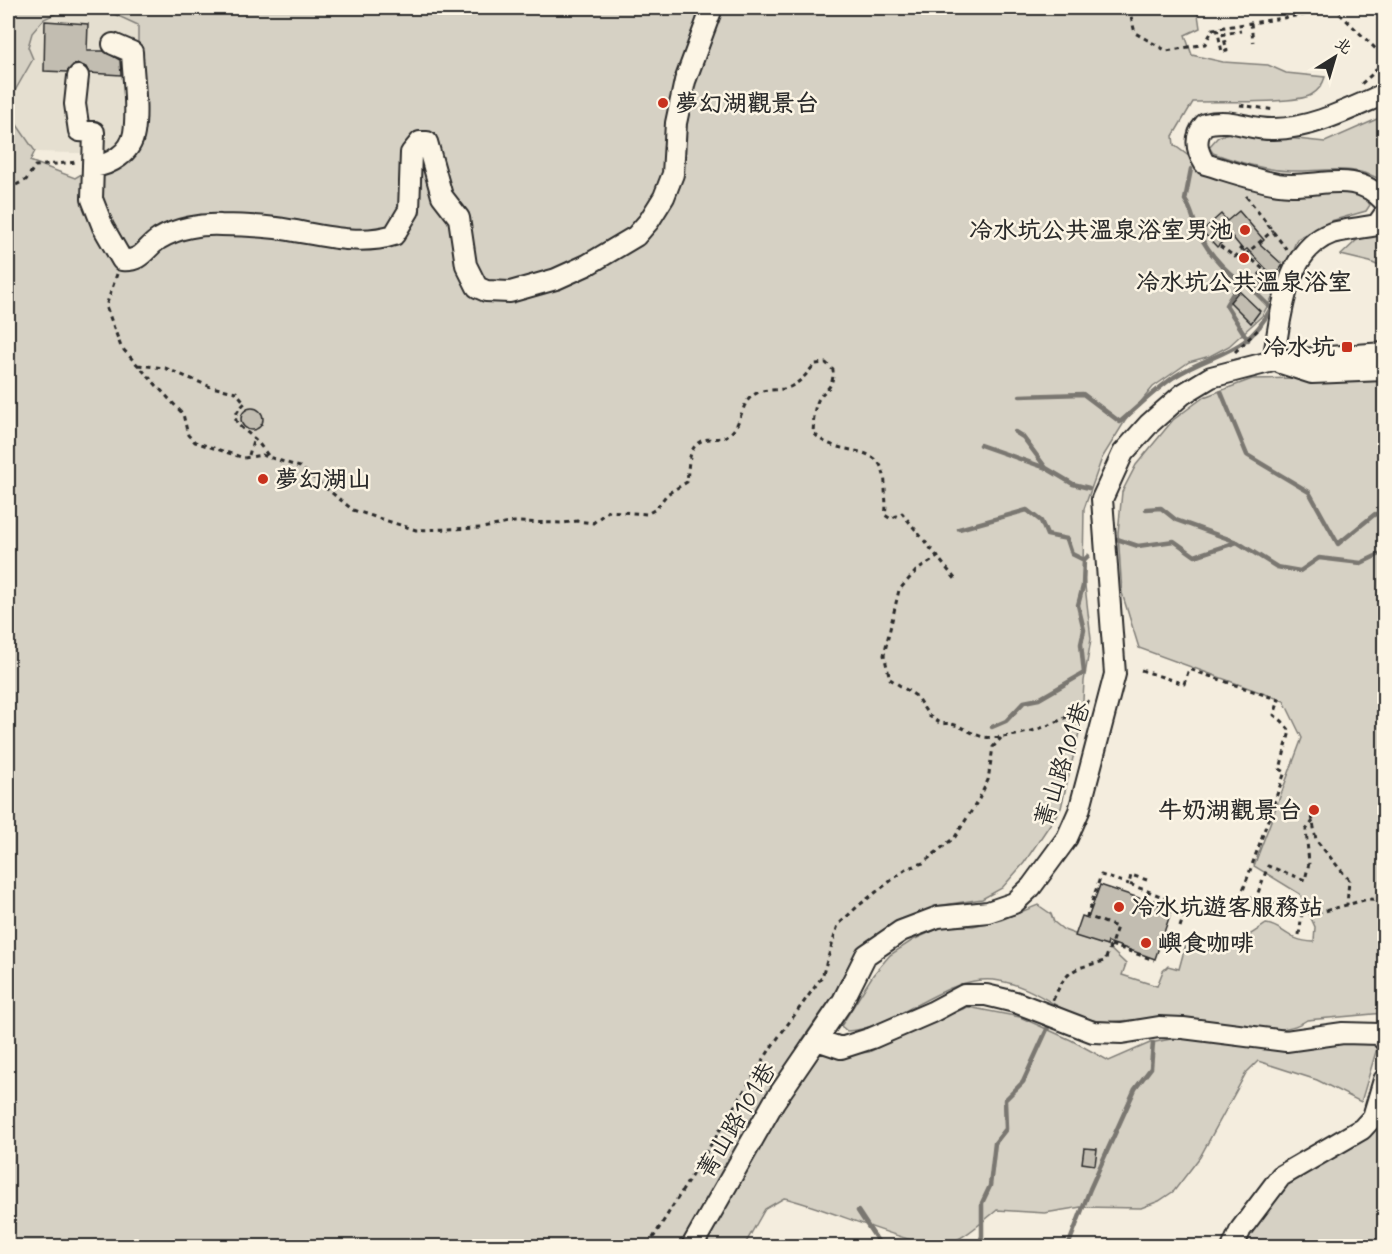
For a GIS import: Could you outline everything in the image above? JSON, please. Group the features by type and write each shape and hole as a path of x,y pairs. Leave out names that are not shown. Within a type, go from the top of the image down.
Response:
{"street":[{"path":"78,76 75,104 79,131 94,132 92,199 96,212 122,260 133,261 158,240 186,228 221,225 277,228 359,240 380,240 394,235 409,210 411,153 420,142 427,142 442,196 459,218 466,265 477,286 486,291 510,292 556,279 587,265 636,236 649,221 664,196 673,174 676,123 685,81 712,8"},
{"path":"93,167 106,166 120,157 134,135 132,52 112,45"},
{"path":"1384,94 1300,127 1271,129 1221,120 1205,124 1197,139 1198,154 1205,164 1277,184 1299,186 1336,180 1376,192 1384,201"},
{"path":"1273,361 1287,292 1297,263 1314,242 1332,233 1377,225 1384,215"},
{"path":"1273,361 1384,353"},
{"path":"1273,361 1316,363 1384,360"},
{"path":"1273,361 1312,373 1384,369"},
{"name":"菁山路101巷","path":"692,1246 774,1102 843,1001 866,955 901,931 938,917 988,912 1014,903 1031,887 1067,838 1079,811 1115,675 1102,499 1123,453 1149,424 1183,394 1211,377 1273,361"},
{"path":"816,1040 841,1048 932,1012 964,996 986,994 1015,1002 1093,1032 1122,1033 1159,1028 1286,1041 1343,1034 1380,1034 1384,1040"},
{"path":"1233,1246 1241,1229 1281,1176 1362,1129 1373,1117 1384,1080"}],"path":[{"path":"1129,8 1135,33 1167,51 1205,44 1213,28 1308,14 1308,9 1335,9 1381,54 1381,62 1377,70 1359,86"},
{"path":"1251,23 1253,42"},
{"path":"1217,28 1222,52 1227,51 1223,34 1241,31"},
{"path":"1234,105 1279,110"},
{"path":"8,189 26,180 35,166 86,162 93,167"},
{"path":"8,183 19,184"},
{"path":"1239,193 1248,197 1289,253"},
{"path":"1245,255 1273,230"},
{"path":"1220,246 1235,257 1240,249 1271,276"},
{"path":"122,260 106,306 120,348 183,414 188,435 195,442 244,458 249,455 262,455 307,470 323,487 353,510 416,530 482,528 514,522 564,523 577,520 593,523 608,511 647,514 656,509 667,494 687,482 686,469 693,446 703,440 728,435 737,427 752,396 765,389 791,386 806,378 815,364 826,363 833,370 834,380 817,403 813,432 826,444 845,450 863,452 881,462 885,471 885,515 891,519 902,513 916,534 931,545 956,580"},
{"path":"1264,270 1257,277 1266,285"},
{"path":"1225,356 1235,352 1264,323"},
{"path":"136,365 165,368 211,387 236,392 245,403 238,410 236,419 245,434 254,438 272,460"},
{"path":"249,455 254,438"},
{"path":"939,556 925,563 899,590 884,655 890,679 916,696 929,716 941,724 949,723 976,735 1001,738 1052,725 1084,706 1091,697"},
{"path":"1141,670 1184,684 1189,669 1279,700 1274,715 1290,732 1280,769 1285,772 1241,896 1302,912 1325,912 1368,899 1384,900"},
{"path":"648,1246 772,1046 822,977 838,925 906,869 923,863 955,837 988,780 993,747 1001,738"},
{"path":"1312,816 1316,840 1349,880 1347,905"},
{"path":"1255,900 1268,866 1305,880 1309,863 1306,830 1313,821"},
{"path":"1105,961 1117,927 1087,916 1101,875 1171,900 1169,906 1148,899"},
{"path":"1128,884 1131,875 1147,880"},
{"path":"1180,927 1189,900"},
{"path":"1299,934 1302,912"},
{"path":"1111,945 1154,960"}],"shaded area":[{"path":"8,8 1197,8 1200,28 1185,35 1192,55 1223,62 1268,65 1286,73 1325,77 1322,85 1316,91 1303,98 1273,101 1193,102 1173,136 1174,145 1193,159 1278,194 1304,194 1329,189 1365,197 1370,205 1366,211 1331,221 1297,239 1276,290 1262,316 1229,346 1210,356 1189,362 1153,387 1125,421 1102,458 1084,509 1083,568 1091,639 1084,681 1082,720 1061,808 1024,863 1002,888 982,899 937,906 891,927 857,950 832,997 802,1040 834,1056 869,1052 927,1023 968,1007 1020,1017 1071,1040 1109,1061 1150,1043 1176,1038 1238,1044 1357,1039 1378,1045 1361,1102 1317,1080 1258,1061 1246,1073 1200,1157 1174,1191 1159,1201 1141,1208 1081,1207 1045,1213 997,1210 964,1235 943,1245 914,1241 784,1198 765,1209 744,1246 8,1246 8,125 15,122 35,151 30,161 75,178 115,154 138,144 138,25 112,13 59,12 44,19 32,33 28,47 33,59 8,103"},
{"path":"59,12 112,13 138,25 138,144 115,154 35,152 15,122 8,125 8,103 33,59 28,47 32,33 44,19"},
{"path":"1384,116 1384,182 1362,172 1350,170 1290,171 1260,167 1213,153 1209,147 1218,137 1231,132 1325,142"},
{"path":"1384,232 1384,268 1341,255 1358,239"},
{"path":"1384,376 1384,1013 1307,1020 1293,1027 1276,1030 1237,1028 1164,1018 1110,1022 1078,1016 1011,983 980,980 961,984 942,992 886,1021 867,1028 847,1031 841,1026 873,975 890,955 913,940 944,926 973,926 1001,920 1038,905 1051,914 1054,922 1064,930 1107,946 1126,964 1122,975 1157,986 1163,971 1168,966 1179,969 1185,947 1208,951 1218,949 1238,942 1266,924 1297,939 1314,942 1315,927 1300,894 1254,866 1302,738 1284,701 1139,648 1122,593 1118,533 1122,492 1136,465 1173,420 1204,397 1252,379"},
{"path":"1384,1100 1384,1246 1240,1246 1292,1175"}],"building":[{"path":"45,21 88,24 87,51 104,51 120,60 121,75 89,73 86,67 79,64 73,65 67,72 44,71"},
{"path":"1239,211 1264,240 1260,244 1283,265 1274,277 1247,249 1244,251 1230,234 1217,247 1202,231 1221,214 1227,221"},
{"path":"1239,291 1260,311 1251,323 1230,302"},
{"path":"252,408 260,411 263,419 260,427 252,430 244,427 241,419 244,411"},
{"path":"1100,885 1172,909 1155,959 1108,942 1107,946 1075,936 1082,916 1088,918"},
{"path":"1084,1148 1097,1149 1095,1165 1082,1163"}],"waterway":[{"path":"1191,169 1185,200 1198,231 1212,255 1240,282 1226,305 1248,340"},
{"path":"1020,396 1083,394 1120,422 1174,377 1228,351 1251,335 1262,324 1271,308 1257,294 1255,287 1274,269"},
{"path":"1221,392 1247,455 1309,492 1338,544 1375,514 1384,516"},
{"path":"1015,432 1023,437 1046,468"},
{"path":"980,445 1046,468 1073,484 1089,488"},
{"path":"1146,509 1161,508 1176,520 1237,542 1277,567 1300,571 1319,558 1361,563 1384,552"},
{"path":"959,529 1027,510 1041,521 1047,535 1067,539 1072,554 1084,560"},
{"path":"1117,539 1138,546 1174,541 1195,556 1237,542"},
{"path":"992,727 1006,721 1024,702 1039,699 1084,673 1081,644 1084,630 1078,605 1083,586 1084,560 1088,556"},
{"path":"979,1246 982,1236 982,1203 990,1186 995,1143 1006,1129 1005,1100 1023,1082 1049,1025"},
{"path":"1068,1246 1090,1189 1135,1089 1151,1068 1153,1043"},
{"path":"858,1211 881,1246"}],"place":[{"name":"夢幻湖觀景台","path":"663,103"},
{"name":"冷水坑公共溫泉浴室男池","path":"1245,230"},
{"name":"冷水坑公共溫泉浴室","path":"1244,258"},
{"name":"冷水坑","path":"1347,347"},
{"name":"夢幻湖山","path":"263,479"},
{"name":"牛奶湖觀景台","path":"1314,810"},
{"name":"冷水坑遊客服務站","path":"1119,907"},
{"name":"嶼食咖啡","path":"1146,943"}]}
